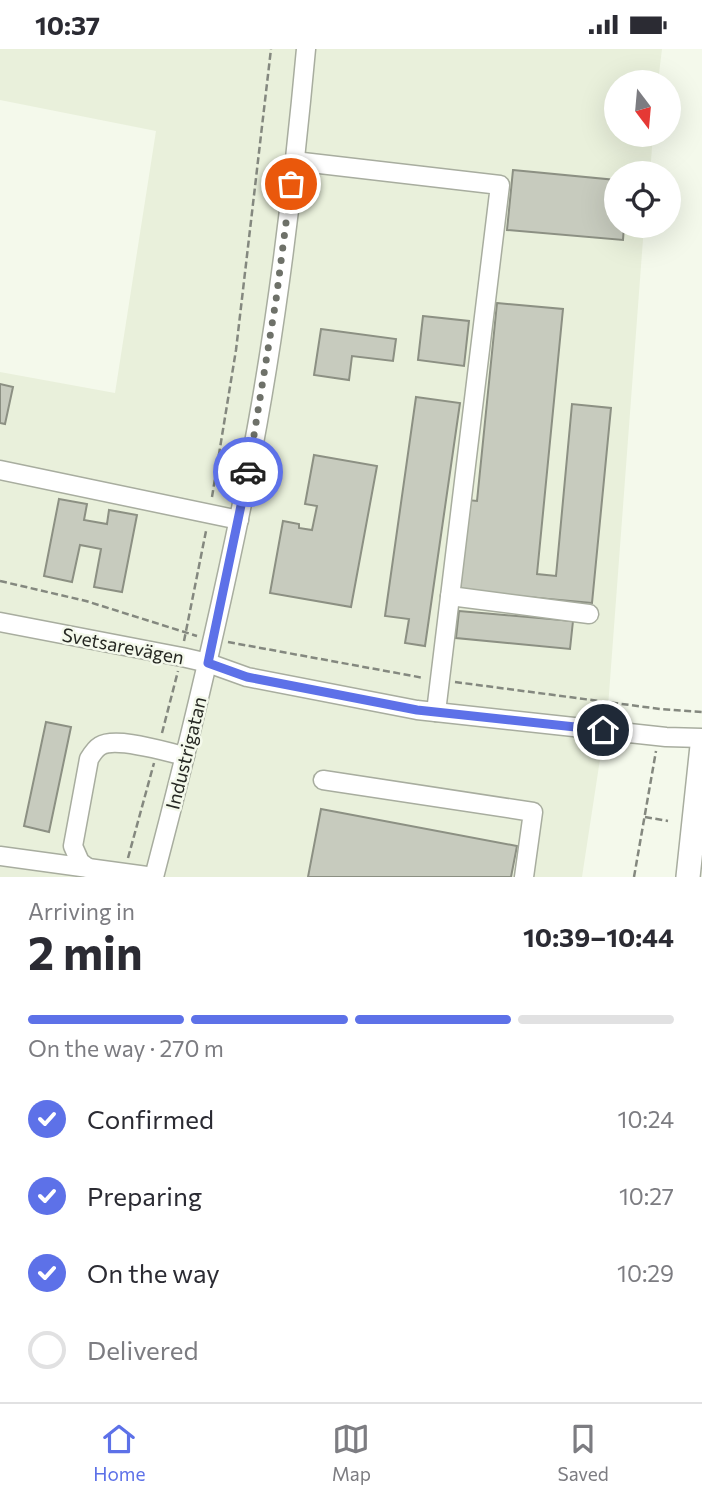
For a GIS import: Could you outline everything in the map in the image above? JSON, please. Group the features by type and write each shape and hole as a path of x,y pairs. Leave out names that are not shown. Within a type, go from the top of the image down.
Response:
{"main road":[{"path":"688,877 702,745"}],"street":[{"name":"Industrigatan","path":"154,877 208,663 249,471 276,300 306,49"},
{"path":"294,161 500,185 436,712"},
{"path":"0,470 239,520"},
{"path":"450,596 589,614"},
{"name":"Svetsarevägen","path":"0,622 182,657 247,677 436,712 658,736 702,738"},
{"path":"77,870 80,862 73,846 89,759 94,751 108,743 157,749 185,756"},
{"path":"324,780 533,812 524,877"},
{"path":"0,856 77,870 154,877"}],"path":[{"path":"124,873 182,657 209,515 236,350 271,49"},
{"path":"0,581 86,601 185,634"},
{"path":"634,877 658,736"},
{"path":"645,817 668,821"}],"shaded area":[{"path":"0,49 662,49 659,70 604,70 604,147 652,147 651,161 604,161 604,238 643,238 608,707 582,877 0,877 0,372 115,393 156,131 0,100"}],"building":[{"path":"513,170 604,179 604,238 623,240 507,230"},
{"path":"497,303 563,309 537,574 556,576 572,404 611,408 592,603 460,591 468,500 477,501"},
{"path":"423,316 469,321 464,366 418,360"},
{"path":"321,329 396,339 393,361 352,356 349,380 314,375"},
{"path":"0,384 13,387 5,424 0,423"},
{"path":"416,397 460,403 425,646 405,643 409,619 385,616"},
{"path":"314,455 377,466 351,607 270,593 283,521 312,530 317,506 305,504"},
{"path":"59,499 87,504 84,520 107,524 109,510 137,515 122,592 94,587 101,549 80,545 72,582 44,576"},
{"path":"459,611 573,621 570,649 456,638"},
{"path":"46,722 71,727 49,832 24,826"},
{"path":"321,809 517,846 511,877 308,877"}],"way so far":[{"path":"248,472 276,300 291,184"}],"route":[{"path":"248,472 208,663 247,677 417,710 603,730"}]}
